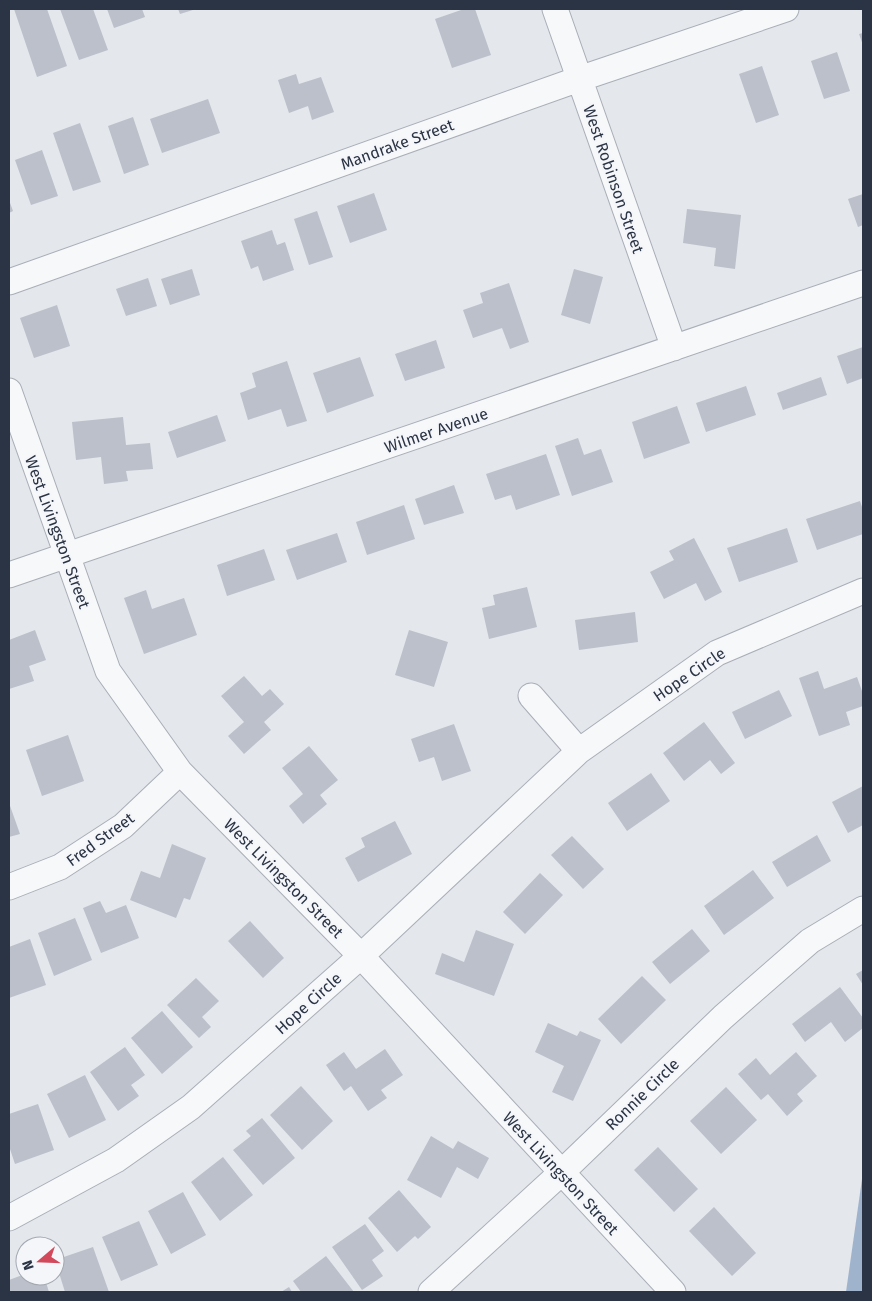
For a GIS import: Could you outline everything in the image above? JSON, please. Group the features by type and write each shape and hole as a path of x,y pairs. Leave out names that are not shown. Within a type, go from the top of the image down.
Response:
{"street":[{"name":"West Robinson Street","path":"555,9 674,348"},
{"name":"Mandrake Street","path":"9,282 579,79 786,9"},
{"name":"Wilmer Avenue","path":"9,576 863,283"},
{"name":"West Livingston Street","path":"9,392 108,671 180,772 361,956 673,1292"},
{"name":"Hope Circle","path":"9,1218 116,1160 191,1107 361,956 579,750 717,653 863,591"},
{"path":"531,696 579,750"},
{"name":"Fred Street","path":"9,887 60,867 123,826 180,772"},
{"name":"Ronnie Circle","path":"431,1292 561,1173 723,1017 810,941 863,909"}],"water":[{"path":"863,1172 863,1292 846,1292"}],"building":[{"path":"14,9 47,9 67,66 37,77"},
{"path":"60,9 93,9 108,50 79,60"},
{"path":"107,9 142,9 145,17 114,28"},
{"path":"178,9 196,9 180,14"},
{"path":"464,9 475,9 491,55 452,68 435,19"},
{"path":"863,33 863,45 859,34"},
{"path":"837,52 850,91 824,99 811,61"},
{"path":"762,66 779,115 756,123 739,74"},
{"path":"296,74 299,84 321,77 334,112 312,120 308,106 289,113 278,80"},
{"path":"208,99 220,133 162,153 150,119"},
{"path":"133,117 149,165 124,174 108,126"},
{"path":"80,123 101,182 73,191 53,133"},
{"path":"42,150 58,196 31,205 15,160"},
{"path":"374,193 387,230 350,243 337,206"},
{"path":"863,194 863,225 858,227 848,199"},
{"path":"9,200 13,211 9,213"},
{"path":"687,209 741,215 735,269 714,266 716,248 683,243"},
{"path":"317,211 333,257 309,265 294,219"},
{"path":"272,230 277,245 285,242 294,270 263,281 258,266 251,269 241,241"},
{"path":"192,269 200,295 170,305 161,279"},
{"path":"574,269 603,277 590,324 561,315"},
{"path":"148,278 157,306 126,316 116,289"},
{"path":"509,283 529,342 510,349 502,328 473,338 463,310 483,303 480,293"},
{"path":"57,305 70,346 34,358 20,318"},
{"path":"436,340 445,368 405,381 395,354"},
{"path":"863,347 863,378 847,384 837,356"},
{"path":"360,357 374,396 327,413 313,373"},
{"path":"287,361 307,421 287,427 281,409 248,420 240,393 256,387 252,373"},
{"path":"821,377 827,395 783,410 777,393"},
{"path":"746,386 756,415 706,432 696,403"},
{"path":"677,406 690,443 644,459 632,422"},
{"path":"217,415 226,441 177,458 168,432"},
{"path":"123,417 126,445 150,443 153,469 126,471 128,481 104,484 101,457 76,460 72,422"},
{"path":"578,438 584,455 601,449 613,482 572,496 555,446"},
{"path":"546,454 560,495 516,510 511,495 495,500 486,474"},
{"path":"454,485 464,513 424,525 415,499"},
{"path":"860,501 863,510 863,534 817,550 806,519"},
{"path":"404,505 415,539 367,555 356,522"},
{"path":"787,528 798,562 739,582 727,548"},
{"path":"337,533 347,562 297,580 286,550"},
{"path":"694,538 722,592 705,601 696,583 664,599 650,572 674,560 669,551"},
{"path":"264,549 275,580 227,596 217,565"},
{"path":"527,587 537,627 489,639 482,608 495,605 493,595"},
{"path":"146,590 152,609 184,598 197,635 144,654 124,598"},
{"path":"635,612 638,642 579,650 575,620"},
{"path":"35,630 46,660 29,666 34,681 9,689 9,640"},
{"path":"409,630 448,642 434,687 395,675"},
{"path":"818,671 824,689 857,677 863,694 863,706 846,712 850,725 819,736 799,678"},
{"path":"244,676 262,696 270,689 284,704 264,722 271,730 244,754 228,736 244,722 221,696"},
{"path":"779,690 792,716 745,739 732,712"},
{"path":"704,722 735,763 721,774 710,760 684,781 663,753"},
{"path":"454,724 471,771 442,781 434,757 419,762 411,739"},
{"path":"68,735 84,781 42,796 26,750"},
{"path":"309,746 338,780 320,795 327,804 303,824 289,806 303,794 282,768"},
{"path":"651,773 670,801 627,831 608,803"},
{"path":"863,786 863,825 848,833 832,802"},
{"path":"9,803 20,834 9,837"},
{"path":"395,821 412,854 358,882 345,858 365,847 361,838"},
{"path":"817,835 831,861 787,887 772,862"},
{"path":"572,836 604,869 583,889 551,855"},
{"path":"172,844 206,858 190,900 184,898 176,918 130,900 141,871 160,878"},
{"path":"753,870 774,898 724,935 704,906"},
{"path":"540,873 563,895 525,934 503,912"},
{"path":"100,901 106,913 126,905 139,938 101,953 83,908"},
{"path":"75,918 92,960 54,976 38,933"},
{"path":"250,921 284,958 263,978 228,941"},
{"path":"692,929 710,951 670,984 652,962"},
{"path":"476,930 514,944 494,996 435,974 442,953 464,962"},
{"path":"30,939 46,985 9,998 9,947"},
{"path":"863,970 863,985 856,974"},
{"path":"642,976 666,1000 621,1044 598,1019"},
{"path":"196,978 219,1001 202,1017 211,1027 199,1038 167,1005"},
{"path":"840,987 863,1018 863,1028 845,1042 831,1022 805,1042 792,1024"},
{"path":"162,1011 193,1047 162,1074 131,1038"},
{"path":"548,1023 577,1036 580,1031 601,1040 573,1101 552,1092 564,1066 535,1052"},
{"path":"125,1047 145,1075 131,1085 139,1096 118,1111 90,1072"},
{"path":"385,1049 403,1075 381,1090 387,1098 368,1111 351,1086 344,1091 326,1065 344,1052 356,1069"},
{"path":"796,1052 817,1076 797,1094 803,1101 787,1116 768,1094 761,1100 738,1074 756,1058 770,1075"},
{"path":"85,1075 106,1120 69,1138 47,1094"},
{"path":"301,1086 333,1121 302,1150 270,1115"},
{"path":"726,1087 757,1120 721,1154 690,1121"},
{"path":"38,1104 54,1150 15,1164 9,1146 9,1114"},
{"path":"262,1118 295,1158 263,1185 233,1150 251,1136 246,1131"},
{"path":"431,1136 453,1149 458,1141 489,1158 478,1179 457,1167 441,1198 407,1180"},
{"path":"658,1147 698,1189 674,1212 634,1170"},
{"path":"223,1157 253,1195 220,1221 191,1182"},
{"path":"399,1190 431,1227 418,1239 415,1236 397,1252 368,1218"},
{"path":"183,1192 206,1235 171,1254 148,1211"},
{"path":"714,1207 756,1253 732,1276 689,1231"},
{"path":"139,1221 158,1265 121,1281 102,1237"},
{"path":"365,1224 384,1251 372,1260 383,1276 362,1290 332,1247"},
{"path":"93,1247 109,1292 65,1292 63,1286 65,1286 65,1257"},
{"path":"326,1256 354,1292 301,1292 293,1281"},
{"path":"15,1278 15,1286 47,1286 49,1292 9,1292 9,1280"},
{"path":"289,1287 292,1292 281,1292"}]}
